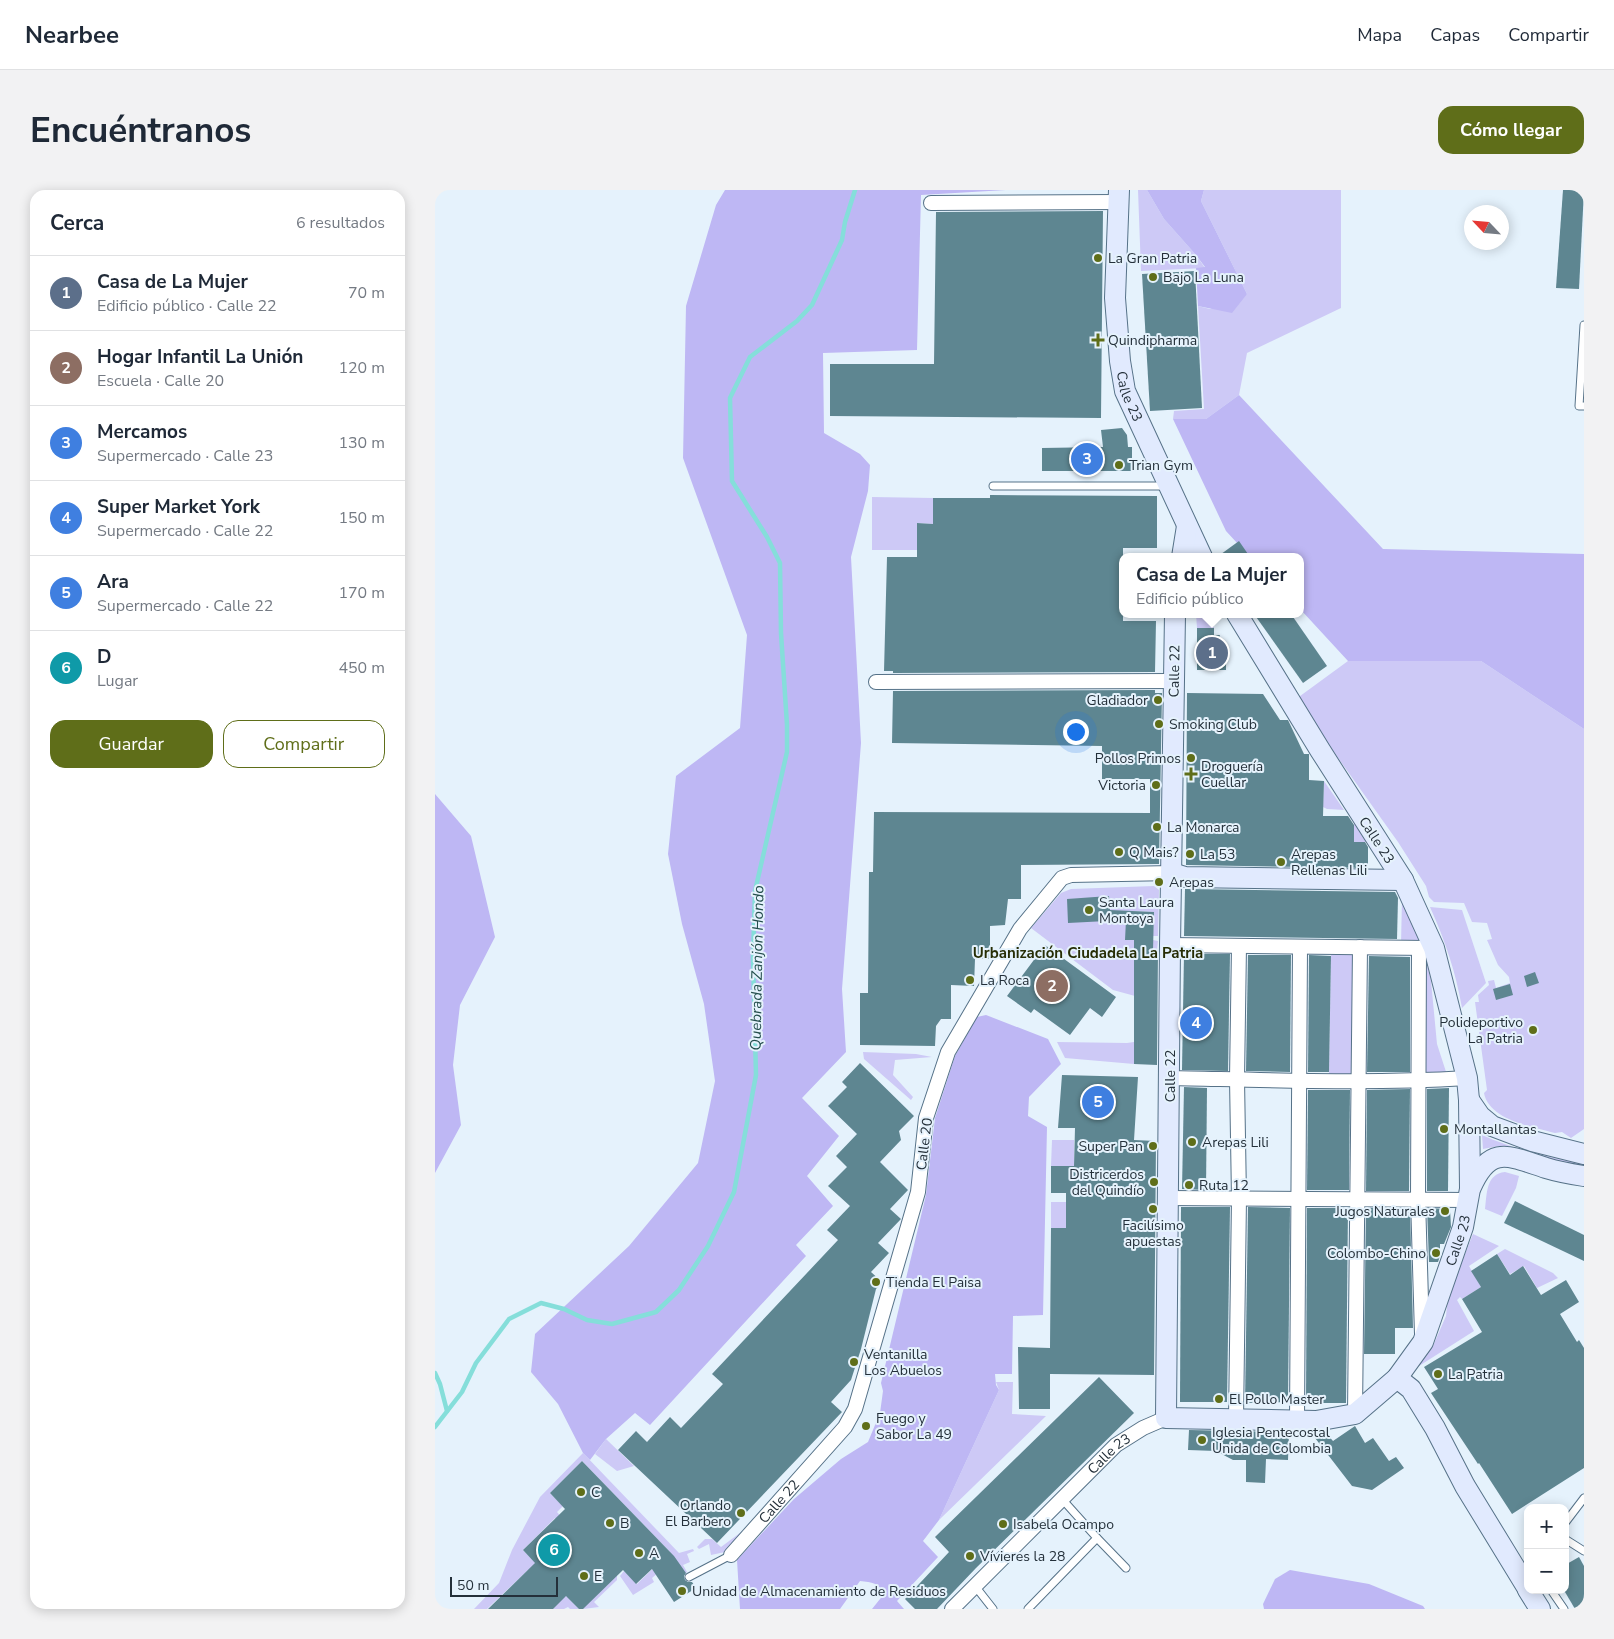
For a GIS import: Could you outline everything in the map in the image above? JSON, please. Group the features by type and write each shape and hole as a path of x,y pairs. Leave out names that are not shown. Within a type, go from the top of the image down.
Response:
{"main road":[{"name":"Calle 23","path":"1118,196 1115,298 1120,361 1125,391 1200,553"},
{"path":"1183,553 1187,526"},
{"name":"Calle 22","path":"1166,1418 1175,618"},
{"name":"Calle 23","path":"1166,1418 1316,1421 1355,1414 1397,1378 1423,1342 1463,1227 1470,1194 1467,1078 1403,880 1319,750 1239,618"},
{"path":"1172,873 1185,877 1403,880"},
{"path":"1469,1100 1480,1116 1492,1126 1532,1141 1584,1154"},
{"path":"1470,1194 1483,1167 1489,1160 1500,1156 1515,1157 1553,1170 1584,1176"},
{"path":"1397,1378 1411,1389 1435,1428 1469,1493 1522,1570"},
{"path":"1531,1594 1540,1609"}],"street":[{"path":"931,202 1118,196"},
{"path":"876,682 1174,681"},
{"name":"Calle 20","path":"855,1409 918,1192 926,1118 948,1052 1020,929 1062,878 1071,875 1172,873"},
{"path":"1170,945 1426,948 1419,1081 1418,1199 1423,1342"},
{"path":"1236,1420 1239,1198 1237,1080 1239,946"},
{"path":"1297,1421 1300,947"},
{"path":"1355,1414 1360,947"},
{"path":"1170,1078 1359,1081 1419,1081 1467,1078"},
{"path":"1168,1198 1418,1199 1470,1194"},
{"name":"Calle 22","path":"731,1555 845,1427 855,1409"},
{"name":"Calle 23","path":"952,1609 1116,1444 1143,1428 1166,1418"}],"lane":[{"path":"1584,325 1579,406 1584,406"},
{"path":"993,486 1169,486"},
{"path":"1569,1517 1584,1498"},
{"path":"1062,1499 1126,1568"},
{"path":"1028,1609 1097,1538"},
{"path":"1569,1542 1584,1551"},
{"name":"Calle 22","path":"689,1577 731,1555"},
{"path":"975,1586 993,1609"},
{"path":"1554,1594 1564,1609"}],"shaded area":[{"path":"725,190 1006,190 921,195 917,350 823,353 824,433 860,454 870,465 868,491 851,557 861,743 842,989 846,1052 802,1098 839,1136 807,1176 833,1206 796,1245 806,1256 650,1425 635,1413 606,1439 590,1460 583,1453 558,1404 531,1372 535,1334 629,1246 698,1163 715,1081 704,1004 682,924 668,854 676,776 740,728 747,635 683,458 686,306 716,205"},
{"path":"1138,190 1147,190 1164,219 1205,268 1141,271"},
{"path":"1147,190 1204,190 1201,201 1247,294 1232,313 1198,306 1196,268 1205,267 1164,219"},
{"path":"1204,190 1341,190 1341,308 1247,353 1239,395 1206,419 1173,419 1174,411 1204,409 1198,306 1210,309 1247,294 1201,201"},
{"path":"1239,395 1383,549 1584,554 1584,729 1481,661 1348,661 1304,613 1304,553 1246,553 1226,531 1173,419 1206,419"},
{"path":"872,497 933,498 933,524 918,523 917,550 872,550"},
{"path":"1196,618 1211,618 1214,628 1197,628"},
{"path":"1348,661 1481,661 1584,729 1584,1129 1571,1138 1562,1132 1555,1133 1513,1121 1494,1110 1488,1102 1484,1093 1487,1090 1475,1002 1479,1002 1478,995 1489,985 1488,981 1494,980 1496,988 1510,983 1509,977 1498,965 1487,940 1492,939 1487,923 1472,922 1464,903 1434,902 1429,897 1426,886 1398,842 1296,699"},
{"path":"1324,781 1344,810 1323,807"},
{"path":"435,794 471,836 495,937 460,1005 453,1065 461,1125 435,1173"},
{"path":"1354,816 1368,842 1354,842"},
{"path":"1154,886 1159,890 1158,936 1153,936 1154,912 1127,911 1153,940 1158,941 1157,950 1135,996 1113,990 1031,928 1061,893 1071,889"},
{"path":"1402,898 1422,945 1401,945"},
{"path":"1430,907 1462,910 1486,983 1462,1008 1457,982"},
{"path":"1424,952 1431,981 1437,1044 1448,1078 1421,1077"},
{"path":"1331,953 1357,953 1355,1075 1329,1074"},
{"path":"986,1015 1048,1039 1061,1064 1029,1097 1028,1116 1047,1127 1043,1315 1013,1316 1012,1374 995,1374 996,1385 999,1390 939,1520 923,1541 938,1557 897,1601 904,1609 872,1609 884,1594 880,1587 875,1584 860,1581 840,1609 740,1609 737,1560 794,1499 841,1459 868,1442 880,1413 883,1391 881,1383 926,1195 935,1118 955,1056 977,1017"},
{"path":"1057,1042 1134,1042 1134,1064 1065,1058"},
{"path":"863,1052 916,1054 932,1057 895,1060 893,1075 913,1097 911,1100 864,1059"},
{"path":"1482,1135 1506,1145 1584,1164 1584,1167 1499,1146 1483,1149"},
{"path":"1052,1140 1074,1140 1074,1166 1051,1166"},
{"path":"1505,1172 1519,1176 1516,1188 1502,1216 1485,1209 1487,1191 1491,1180 1494,1176"},
{"path":"1051,1202 1066,1202 1066,1228 1051,1228"},
{"path":"1473,1234 1499,1246 1469,1266 1481,1287 1462,1299 1460,1297 1457,1300 1474,1331 1419,1366 1418,1363 1433,1346 1446,1316 1448,1297"},
{"path":"1505,1249 1553,1273 1558,1278 1537,1288 1524,1266 1510,1274 1497,1254"},
{"path":"996,1382 1013,1382 1012,1414 1046,1416 939,1520 999,1390"},
{"path":"606,1439 634,1466 617,1471 595,1454"},
{"path":"583,1453 679,1553 693,1549 694,1551 687,1554 690,1562 683,1565 687,1572 665,1567 652,1578 654,1582 633,1595 620,1576 624,1571 637,1584 670,1552 582,1461 550,1493 563,1506 557,1512 572,1529 569,1532 555,1518 523,1550 579,1609 570,1609 568,1607 553,1609 559,1602 528,1570 487,1609 474,1609 499,1583 512,1550 540,1497"},
{"path":"744,1530 745,1533 725,1552 711,1555 709,1544 699,1549 697,1547 705,1539 712,1539 721,1547"},
{"path":"604,1562 617,1576 617,1580 594,1602 599,1607 583,1609"},
{"path":"1290,1570 1369,1584 1423,1606 1425,1609 1264,1609 1263,1604 1275,1579"}],"building":[{"path":"1563,190 1584,190 1579,289 1556,288"},
{"path":"1103,211 1101,418 830,416 830,364 934,364 936,212"},
{"path":"1195,271 1202,408 1150,411 1142,274"},
{"path":"1122,428 1127,435 1128,447 1132,447 1132,471 1042,471 1042,448 1103,447 1101,430"},
{"path":"990,495 1157,496 1157,548 1123,548 1123,553 1119,553 1119,618 1123,618 1123,621 1156,621 1155,672 893,673 893,671 884,671 887,557 917,557 917,523 933,524 933,498 990,498"},
{"path":"1239,541 1247,553 1222,553"},
{"path":"1257,618 1294,618 1327,666 1303,683"},
{"path":"1197,628 1214,628 1214,635 1220,635 1219,638 1226,645 1226,670 1197,670"},
{"path":"1155,690 1155,693 1162,693 1159,864 1021,865 1021,899 1008,899 1005,925 990,926 990,959 975,959 974,986 951,985 951,1019 941,1019 936,1026 935,1046 860,1045 860,993 868,993 869,872 873,872 874,812 1150,813 1150,779 1102,779 1102,746 892,743 893,691"},
{"path":"1187,693 1263,694 1280,720 1288,720 1304,754 1309,754 1309,780 1324,781 1323,816 1348,816 1354,825 1354,842 1365,842 1368,847 1368,868 1186,865"},
{"path":"1185,889 1395,892 1398,898 1397,939 1184,936"},
{"path":"1109,896 1110,910 1154,912 1153,950 1158,950 1157,1065 1134,1064 1134,940 1125,940 1126,920 1068,923 1067,899"},
{"path":"1045,945 1116,997 1102,1017 1090,1008 1070,1035 1034,1009 1031,1013 1007,996"},
{"path":"1184,954 1230,954 1228,1071 1182,1070"},
{"path":"1248,955 1291,955 1290,1072 1246,1071"},
{"path":"1309,955 1331,956 1329,1072 1308,1072"},
{"path":"1369,956 1410,957 1410,1072 1367,1072"},
{"path":"1535,972 1539,983 1527,987 1524,976"},
{"path":"1510,984 1513,995 1496,1000 1493,989"},
{"path":"860,1063 914,1116 899,1131 901,1140 880,1162 908,1190 890,1209 901,1219 878,1243 889,1253 871,1272 882,1282 876,1289 851,1380 831,1402 842,1412 717,1543 618,1450 636,1431 647,1442 670,1417 681,1428 723,1384 712,1374 838,1240 827,1230 850,1206 828,1186 847,1167 836,1156 857,1134 828,1106 847,1087 842,1082"},
{"path":"1062,1075 1138,1077 1134,1140 1156,1141 1154,1375 1050,1374 1050,1409 1019,1409 1018,1347 1050,1348 1051,1228 1066,1228 1066,1193 1051,1193 1051,1166 1074,1166 1075,1128 1058,1128"},
{"path":"1184,1087 1207,1088 1206,1190 1182,1189"},
{"path":"1449,1088 1448,1191 1427,1191 1427,1089"},
{"path":"1410,1089 1409,1191 1366,1191 1367,1090"},
{"path":"1308,1090 1350,1090 1349,1190 1307,1190"},
{"path":"1515,1201 1584,1235 1584,1261 1504,1223"},
{"path":"1181,1207 1230,1207 1227,1402 1180,1402"},
{"path":"1248,1207 1290,1208 1288,1402 1245,1403"},
{"path":"1307,1208 1348,1208 1346,1403 1306,1403"},
{"path":"1366,1208 1410,1208 1413,1328 1395,1328 1395,1354 1364,1354"},
{"path":"1427,1208 1450,1209 1451,1227 1444,1244 1440,1244 1438,1262 1429,1262"},
{"path":"1497,1254 1510,1275 1523,1266 1541,1295 1566,1280 1579,1302 1560,1314 1577,1342 1579,1340 1584,1348 1584,1468 1528,1504 1524,1504 1524,1506 1512,1514 1431,1393 1438,1389 1424,1367 1482,1332 1462,1299 1481,1287 1471,1271"},
{"path":"1099,1377 1134,1413 976,1568 937,1609 915,1609 905,1599 949,1552 935,1537"},
{"path":"1355,1426 1365,1443 1373,1438 1389,1461 1396,1457 1404,1468 1372,1490 1352,1486 1312,1434 1325,1432 1333,1441"},
{"path":"1189,1430 1289,1432 1288,1460 1266,1459 1265,1483 1246,1482 1246,1460 1233,1460 1216,1451 1188,1450"},
{"path":"582,1461 674,1556 686,1573 684,1576 685,1580 692,1582 696,1588 674,1602 652,1569 636,1584 623,1570 583,1609 579,1609 566,1596 553,1609 488,1609 535,1563 523,1550 565,1509 550,1493"},
{"path":"1579,1557 1584,1566 1584,1609 1575,1609 1566,1594 1569,1594 1569,1563"}],"waterway":[{"name":"Quebrada Zanjón Hondo","path":"435,1427 462,1392 476,1363 509,1319 541,1303 564,1309 587,1320 612,1324 656,1312 679,1290 708,1246 734,1192 756,1075 753,958 755,891 787,752 787,725 781,633 780,563 767,537 732,481 730,398 750,357 797,321 812,305 842,240 845,222 855,190"},
{"path":"435,1373 447,1411"}],"place":[{"name":"La Gran Patria","path":"1098,258"},
{"name":"Bajo La Luna","path":"1153,277"},
{"name":"Quindipharma","path":"1098,340"},
{"name":"Mercamos","path":"1087,459"},
{"name":"Trian Gym","path":"1119,465"},
{"name":"Casa de La Mujer","path":"1212,653"},
{"name":"Gladiador","path":"1158,700"},
{"name":"Smoking Club","path":"1159,724"},
{"name":"Pollos Primos","path":"1191,758"},
{"name":"Droguería Cuellar","path":"1191,774"},
{"name":"Victoria","path":"1156,785"},
{"name":"La Monarca","path":"1157,827"},
{"name":"Q Mais?","path":"1119,852"},
{"name":"La 53","path":"1190,854"},
{"name":"Arepas Rellenas Lili","path":"1281,862"},
{"name":"Arepas","path":"1159,882"},
{"name":"Santa Laura Montoya","path":"1089,910"},
{"name":"La Roca","path":"970,980"},
{"name":"Hogar Infantil La Unión","path":"1052,986"},
{"name":"Super Market York","path":"1196,1023"},
{"name":"Polideportivo La Patria","path":"1533,1030"},
{"name":"Ara","path":"1098,1102"},
{"name":"Montallantas","path":"1444,1129"},
{"name":"Arepas Lili","path":"1192,1142"},
{"name":"Super Pan","path":"1153,1146"},
{"name":"Districerdos del Quindío","path":"1154,1182"},
{"name":"Ruta 12","path":"1189,1185"},
{"name":"Facilísimo apuestas","path":"1153,1209"},
{"name":"Jugos Naturales","path":"1445,1211"},
{"name":"Colombo-Chino","path":"1436,1253"},
{"name":"Tienda El Paisa","path":"876,1282"},
{"name":"Ventanilla Los Abuelos","path":"854,1362"},
{"name":"La Patria","path":"1438,1374"},
{"name":"El Pollo Master","path":"1219,1399"},
{"name":"Fuego y Sabor La 49","path":"866,1426"},
{"name":"Iglesia Pentecostal Unida de Colombia","path":"1202,1440"},
{"name":"C","path":"581,1492"},
{"name":"Orlando El Barbero","path":"741,1513"},
{"name":"B","path":"610,1523"},
{"name":"Isabela Ocampo","path":"1003,1524"},
{"name":"D","path":"554,1550"},
{"name":"A","path":"639,1553"},
{"name":"Vívieres la 28","path":"970,1556"},
{"name":"E","path":"584,1576"},
{"name":"Unidad de Almacenamiento de Residuos","path":"682,1591"}],"district":[{"name":"Urbanización Ciudadela La Patria","path":"1088,953"}]}
